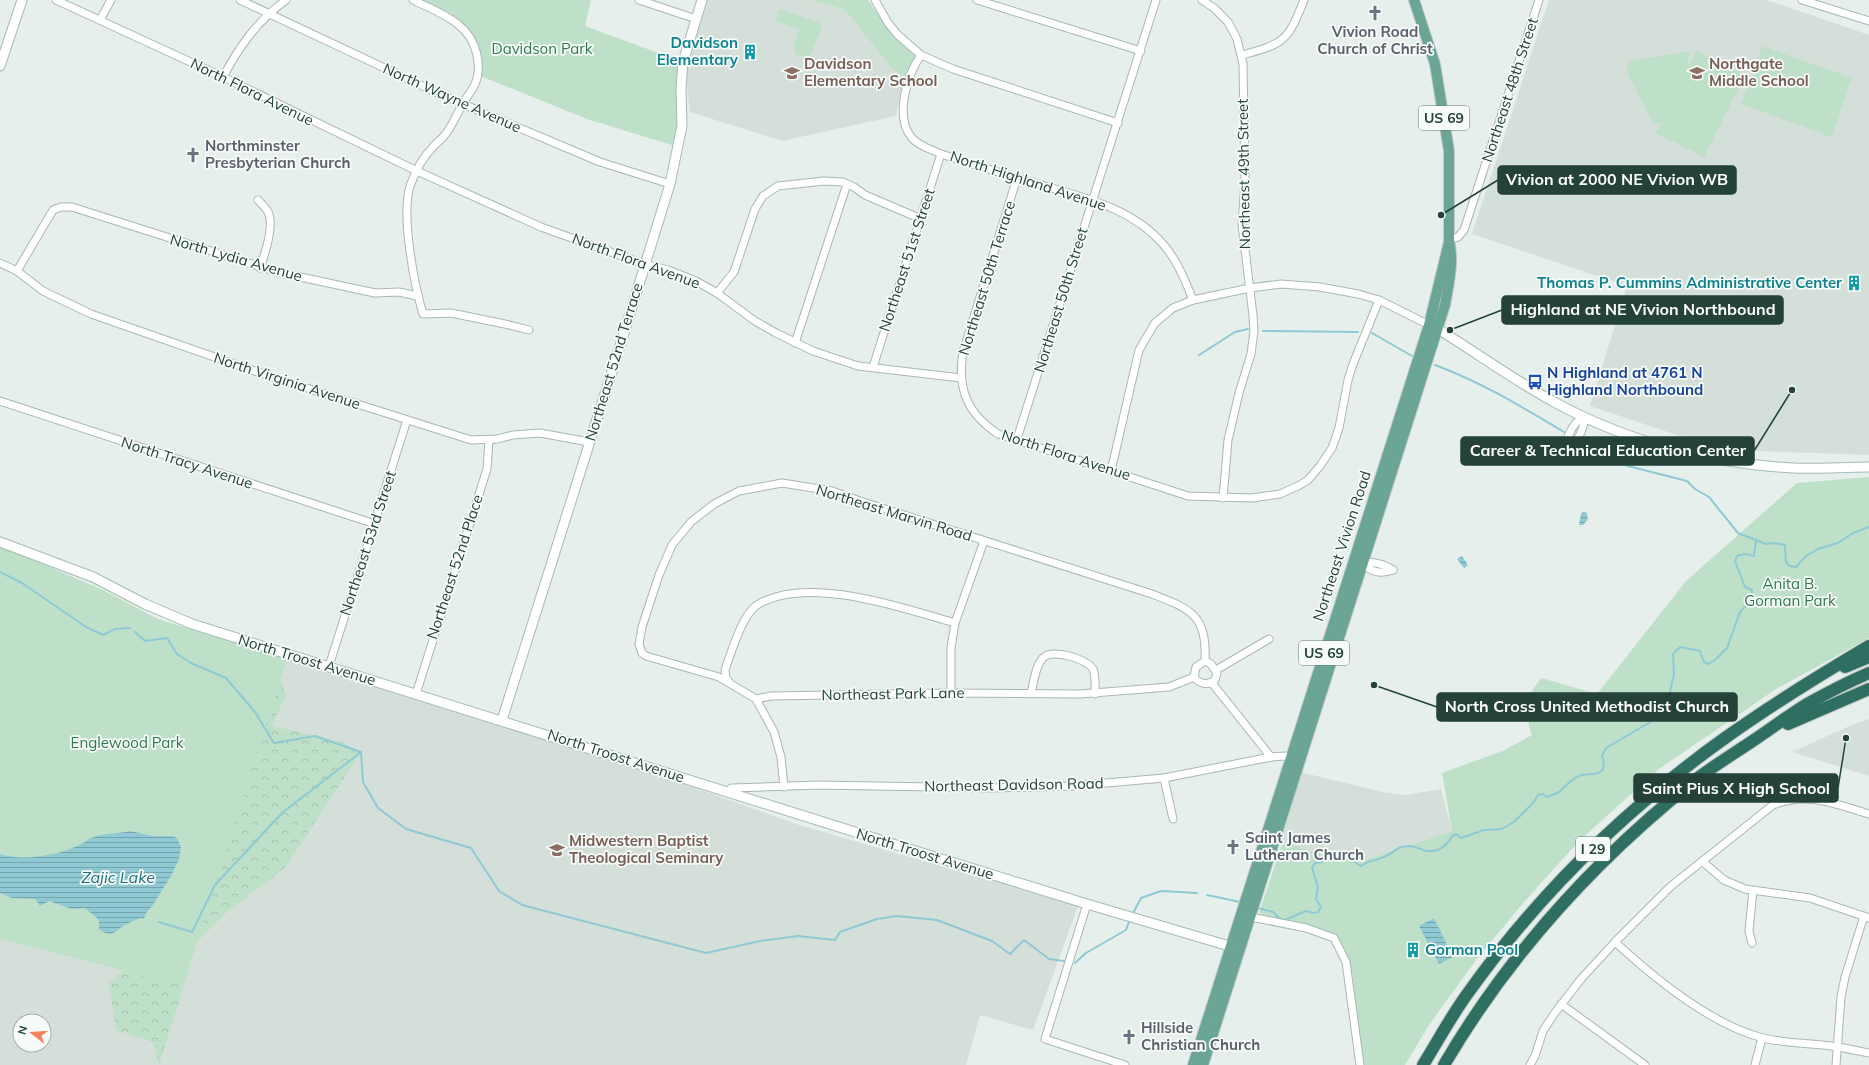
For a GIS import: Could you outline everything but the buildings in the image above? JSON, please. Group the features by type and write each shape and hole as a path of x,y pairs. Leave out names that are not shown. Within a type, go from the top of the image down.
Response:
{"highway":[{"path":"1810,681 1869,646"},
{"name":"I 29","path":"1424,1065 1467,994 1535,909 1576,865 1639,806 1718,744 1810,681 1869,657"},
{"name":"I 29","path":"1444,1065 1480,1006 1517,956 1553,914 1591,874 1642,825 1695,780 1807,704 1866,675"},
{"path":"1762,735 1869,689"}],"main road":[{"name":"Northeast Vivion Road","path":"1296,758 1345,621 1358,563 1433,327 1449,240 1449,151 1435,64 1414,0"},
{"name":"Northeast Vivion Road","path":"1193,1065 1246,916 1296,758 1338,608 1358,563"},
{"path":"1338,608 1345,621"},
{"name":"Northeast Vivion Road","path":"1203,1065 1236,947"}],"street":[{"path":"0,66 22,0"},
{"name":"North Flora Avenue","path":"56,0 417,171 541,227 644,264 668,270 689,278 717,293 755,321 795,343 858,366 961,378 969,404 984,425 998,434 1188,496 1252,498 1280,494 1298,486 1313,474 1326,457 1339,428 1353,364 1379,300"},
{"path":"100,20 111,0"},
{"name":"North Wayne Avenue","path":"240,0 463,104 600,162 670,184"},
{"path":"223,78 238,49 268,14 286,0"},
{"path":"413,0 453,20 465,30 473,43 478,59 478,75 472,90 444,137 426,154 410,186 406,208 418,296 422,314 451,313 529,330"},
{"path":"639,0 696,19"},
{"name":"Northeast 52nd Terrace","path":"502,720 670,184 682,126 681,88 683,62 702,0"},
{"path":"875,0 888,23 898,35 921,55 954,69 1118,123"},
{"path":"977,0 1141,51"},
{"name":"Northeast 50th Street","path":"1017,439 1156,0"},
{"name":"Northeast 49th Street","path":"1202,0 1214,8 1228,22 1237,39 1242,55 1245,182 1242,225 1254,315 1253,341 1248,367 1228,440 1223,498"},
{"path":"1242,55 1271,47 1284,39 1294,24 1304,0"},
{"name":"Northeast 48th Street","path":"1449,240 1458,237 1464,230 1539,0"},
{"path":"1802,0 1869,21"},
{"name":"North Highland Avenue","path":"921,55 905,94 902,108 907,130 913,139 921,146 941,154 1092,200 1128,216 1153,234 1170,253 1177,264 1193,300"},
{"name":"Northeast 51st Street","path":"873,367 941,154"},
{"name":"Northeast 50th Terrace","path":"961,378 963,352 1017,178"},
{"path":"717,293 734,272 755,210 763,196 778,186 824,181 847,184 865,195 921,218"},
{"path":"795,343 847,184"},
{"path":"258,200 269,213 270,228 269,242 260,268"},
{"name":"North Lydia Avenue","path":"17,271 50,214 58,208 72,207 260,268 346,288 376,293 399,292 418,296"},
{"name":"North Virginia Avenue","path":"0,263 17,271 43,291 91,314 269,376 471,440 489,440 513,435 540,433 589,442"},
{"path":"1111,471 1139,350 1150,329 1166,313 1193,300 1250,288 1281,284 1320,287 1358,294 1379,300 1433,327 1533,390 1584,416 1673,449 1736,462 1795,468 1869,467"},
{"name":"North Tracy Avenue","path":"0,401 375,524"},
{"path":"1584,416 1584,423 1571,450 1563,456 1565,446 1577,420 1584,416"},
{"name":"Northeast 53rd Street","path":"329,666 407,420"},
{"name":"Northeast 52nd Place","path":"416,694 487,469 489,440"},
{"name":"Northeast Marvin Road","path":"732,685 719,677 646,656 642,652 639,644 642,628 659,575 672,545 691,522 714,504 739,490 782,483 820,488 1152,594 1187,609 1196,617 1202,631 1206,647 1205,662"},
{"path":"951,693 951,648 955,623 984,541"},
{"name":"North Troost Avenue","path":"0,542 93,577 145,604 185,621 726,792 1087,904 1236,947"},
{"path":"784,787 780,757 774,732 756,699 732,685 727,680 725,670 742,624 756,606 784,595 824,593 871,599 955,623"},
{"path":"1216,670 1269,639"},
{"path":"1031,693 1040,661 1046,655 1054,653 1079,660 1092,668 1094,672 1095,694"},
{"path":"1212,683 1217,676 1216,670 1211,664 1205,662 1196,667 1194,678 1200,682 1212,683 1271,757"},
{"name":"Northeast Park Lane","path":"756,699 771,696 951,693 1095,694 1169,687 1194,678"},
{"name":"Northeast Davidson Road","path":"726,792 732,788 818,785 1031,788 1072,786 1164,778 1271,757 1296,758"},
{"path":"1164,778 1173,819"},
{"path":"1530,1065 1535,1056 1543,1031 1561,1004 1581,979 1615,942 1671,886 1774,805 1793,799 1812,798 1869,814"},
{"path":"1702,861 1724,880 1734,885 1753,890 1810,898 1866,917 1844,977 1841,997 1839,1047 1836,1065"},
{"path":"1752,943 1749,931 1753,890"},
{"path":"1087,904 1045,1040 1125,1065"},
{"path":"1246,916 1306,928 1334,938 1346,962 1360,1065"},
{"path":"1615,942 1647,971 1686,999 1736,1028 1762,1038 1839,1047 1869,1053"},
{"path":"1561,1004 1637,1062 1645,1065"},
{"path":"1755,1065 1762,1038"}],"shaded area":[{"name":"Davidson Elementary School","path":"707,0 810,0 845,10 892,69 905,77 896,116 782,141 690,112 686,76 687,60"},
{"path":"1549,0 1767,0 1869,35 1869,455 1756,451 1686,438 1590,406 1627,286 1472,234"},
{"name":"Midwestern Baptist Theological Seminary","path":"287,659 693,787 796,824 1078,906 1033,1030 980,1015 966,1065 0,1065 0,939 183,986"},
{"path":"1869,719 1869,776 1792,752 1854,724"},
{"path":"1300,772 1382,792 1406,795 1441,789 1452,831 1359,862 1323,855 1278,839"}],"green space":[{"name":"Davidson Park","path":"413,0 591,0 585,26 683,62 678,147 587,119 478,75 477,59 465,30"},
{"path":"810,0 868,0 890,30 915,56 905,77 892,69 845,10"},
{"path":"779,9 820,23 822,26 810,56 795,55 794,47 799,29 775,21"},
{"path":"1762,46 1852,78 1831,137 1741,104"},
{"path":"1689,51 1688,67 1697,51 1745,75 1704,157 1656,133 1662,121 1654,125 1628,74 1627,64 1632,61"},
{"name":"Anita B. Gorman Park","path":"1869,477 1869,638 1776,689 1659,769 1579,841 1524,902 1476,960 1429,1025 1405,1065 1362,1065 1346,962 1334,938 1291,922 1259,913 1283,841 1323,855 1359,862 1452,831 1442,773 1505,750 1532,735 1528,720 1528,704 1534,688 1541,678 1597,694 1686,581 1797,483"},
{"name":"Englewood Park","path":"0,546 101,589 158,619 287,659 183,986 0,939"},
{"path":"277,672 286,694 272,726 342,742 361,752 285,868 227,912 197,942 159,1065 153,1042 116,1030 109,983 159,940"}],"water":[{"path":"1583,512 1587,513 1588,519 1583,525 1579,525 1581,514"},
{"path":"1462,556 1468,565 1464,568 1457,559"},
{"name":"Zajic Lake","path":"130,831 153,836 171,836 177,838 181,847 179,859 172,874 153,905 146,913 144,919 141,918 123,926 112,934 109,934 99,929 99,922 97,918 85,908 72,909 49,901 40,906 35,899 12,898 0,893 0,854 31,857 54,854 75,847 96,836"},
{"path":"1434,918 1453,957 1439,964 1419,926"}],"waterway":[{"path":"1199,355 1235,332 1248,329"},
{"path":"1263,331 1358,332"},
{"path":"1372,333 1412,356"},
{"path":"1435,365 1485,387 1564,432"},
{"path":"1586,443 1616,461 1628,466 1687,481 1695,489 1709,497 1738,533 1766,544 1774,543 1785,545 1786,562 1790,566 1796,567 1806,556 1818,549 1838,543 1853,533 1869,527"},
{"path":"1258,908 1273,912 1279,918 1285,920 1306,911 1313,913 1318,912 1321,907 1316,899 1318,887 1312,868 1315,863 1322,862 1333,852 1343,855 1361,866 1384,857 1398,848 1405,846 1427,851 1439,849 1448,843 1452,836 1456,834 1461,838 1484,830 1502,829 1515,821 1533,803 1538,795 1543,794 1547,797 1559,792 1576,777 1601,771 1604,763 1602,756 1606,748 1652,721 1666,708 1674,675 1673,654 1680,647 1700,651 1704,662 1708,664 1715,660 1727,648 1740,612 1751,600 1752,590 1745,587 1735,561 1737,556 1745,554 1754,556 1756,540"},
{"path":"0,572 22,583 86,627 103,635 115,629 130,628"},
{"path":"135,632 145,641 167,638 177,654 191,663 226,678 255,712 274,743 315,736 361,752 363,782 378,808 406,829 471,848 499,891 522,905 706,953 760,941 798,936 835,940 840,932 877,919 897,916 937,920 992,941 1010,954 1024,940 1049,959 1064,961"},
{"path":"159,922 192,932 215,885 282,813 361,752"},
{"path":"1132,915 1141,898 1161,891 1197,893"},
{"path":"1207,895 1240,902"},
{"path":"1075,963 1086,953 1126,930 1130,919"}],"place":[{"name":"Vivion Road Church of Christ","path":"1375,13"},
{"name":"Davidson Elementary","path":"750,52"},
{"name":"Davidson Elementary School","path":"792,73"},
{"name":"Northgate Middle School","path":"1697,73"},
{"name":"Northminster Presbyterian Church","path":"193,155"},
{"name":"Vivion at 2000 NE Vivion WB","path":"1441,215"},
{"name":"Thomas P. Cummins Administrative Center","path":"1854,283"},
{"name":"Highland at NE Vivion Northbound","path":"1450,330"},
{"name":"N Highland at 4761 N Highland Northbound","path":"1535,382"},
{"name":"Career & Technical Education Center","path":"1792,390"},
{"name":"North Cross United Methodist Church","path":"1374,685"},
{"name":"Saint Pius X High School","path":"1846,738"},
{"name":"Saint James Lutheran Church","path":"1233,847"},
{"name":"Midwestern Baptist Theological Seminary","path":"557,850"},
{"name":"Gorman Pool","path":"1413,950"},
{"name":"Hillside Christian Church","path":"1129,1037"}]}
